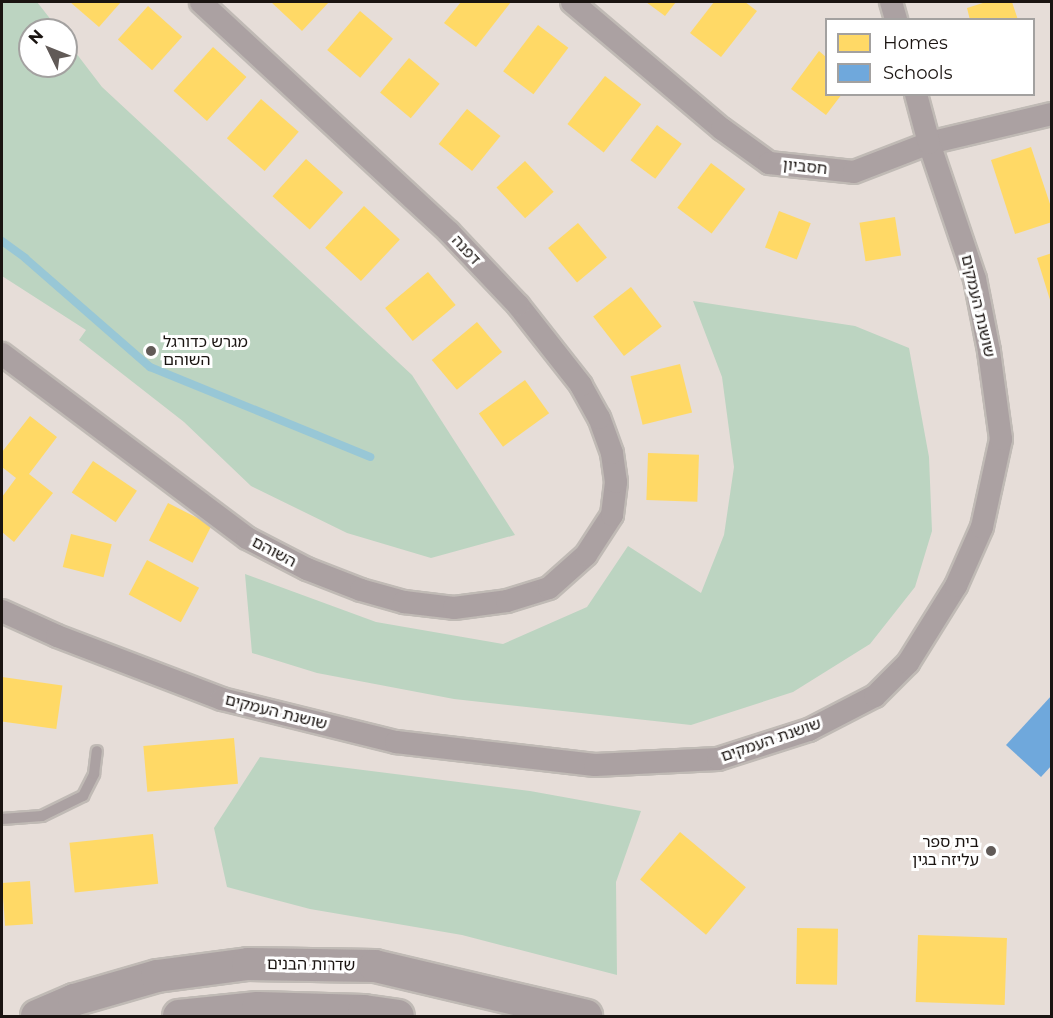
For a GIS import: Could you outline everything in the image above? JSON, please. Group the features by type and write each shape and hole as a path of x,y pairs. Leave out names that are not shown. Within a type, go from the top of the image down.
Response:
{"main road":[{"name":"שדרות הבנים","path":"37,1017 74,1000 157,976 248,964 375,966 586,1017"},
{"path":"179,1017 258,1008 364,1011 398,1017"}],"street":[{"name":"דפנה","path":"201,2 449,232 518,305 581,385 612,453 616,482 612,514 586,555"},
{"name":"חסביון","path":"572,2 722,129 769,163 854,172 929,143 1052,114"},
{"path":"891,2 895,18"},
{"name":"שושנת העמקים","path":"2,611 57,636 222,699 396,742 595,765 718,759 809,730 874,696 908,663 956,586 982,527 1001,439 989,351 975,279 929,143 917,96"},
{"name":"השוהם","path":"2,354 247,538 307,569 361,590 404,602 454,608 507,601 549,588 586,555"}],"lane":[{"path":"2,819 42,816 83,796 94,774 97,751"}],"green space":[{"path":"2,2 37,2 50,18 18,18 18,78 78,78 78,56 102,87 412,375 515,535 431,558 347,533 251,486 184,422 79,340 86,330 2,276"},
{"path":"693,301 855,326 909,348 929,457 932,531 915,587 870,644 793,692 691,725 454,699 317,673 252,653 245,574 376,622 503,644 587,607 628,546 701,593 724,535 734,467 722,377"},
{"path":"260,757 530,791 641,811 616,882 617,975 462,935 310,909 227,887 214,828"}],"building: Homes":[{"path":"70,2 121,2 99,27"},
{"path":"271,2 329,2 302,31"},
{"path":"461,2 511,2 476,47 444,23"},
{"path":"646,2 676,2 665,16"},
{"path":"714,2 745,2 757,11 721,57 690,33"},
{"path":"986,2 1012,2 1017,18 970,18 967,8"},
{"path":"148,6 182,37 152,70 118,39"},
{"path":"360,11 393,39 360,78 327,50"},
{"path":"538,25 568,48 533,94 503,71"},
{"path":"213,47 246,77 207,121 174,91"},
{"path":"819,51 825,56 825,96 840,96 826,115 791,89"},
{"path":"409,58 440,84 411,118 380,92"},
{"path":"605,76 641,104 604,152 567,124"},
{"path":"261,99 299,132 265,171 227,138"},
{"path":"467,109 500,136 472,171 439,144"},
{"path":"657,125 682,144 655,179 631,160"},
{"path":"1031,147 1052,210 1052,222 1015,234 991,160"},
{"path":"306,159 343,192 310,230 273,196"},
{"path":"525,161 554,192 525,218 496,188"},
{"path":"711,163 745,189 712,234 677,208"},
{"path":"364,206 400,239 361,281 325,248"},
{"path":"779,211 811,223 797,260 765,247"},
{"path":"895,217 901,256 866,261 859,223"},
{"path":"578,223 607,257 577,283 548,248"},
{"path":"1052,253 1052,303 1051,303 1037,258"},
{"path":"428,272 456,305 413,341 385,308"},
{"path":"631,287 662,326 624,356 593,317"},
{"path":"477,322 502,352 457,390 432,360"},
{"path":"680,364 692,413 643,425 631,376"},
{"path":"525,380 549,413 503,447 479,414"},
{"path":"30,416 57,437 29,474 53,493 14,542 2,532 2,497 16,478 2,467 2,452"},
{"path":"648,453 699,455 697,502 646,500"},
{"path":"93,461 137,491 116,522 72,493"},
{"path":"168,503 212,525 193,563 149,540"},
{"path":"71,534 112,544 104,577 63,567"},
{"path":"147,560 199,588 181,622 129,594"},
{"path":"2,677 62,685 56,729 2,721"},
{"path":"234,738 238,784 147,792 143,746"},
{"path":"680,832 746,887 706,935 640,879"},
{"path":"153,834 158,884 75,893 69,843"},
{"path":"30,881 33,924 5,926 2,883"},
{"path":"797,928 838,929 837,985 796,984"},
{"path":"918,935 1007,938 1005,1005 916,1002"}],"building: Schools":[{"path":"1052,695 1052,765 1041,777 1006,745"}],"waterway":[{"path":"2,241 25,258 150,367 370,457"}],"place":[{"name":"מגרש כדורגל השוהם","path":"151,351"},
{"name":"בית ספר עליזה בגין","path":"991,851"}]}
